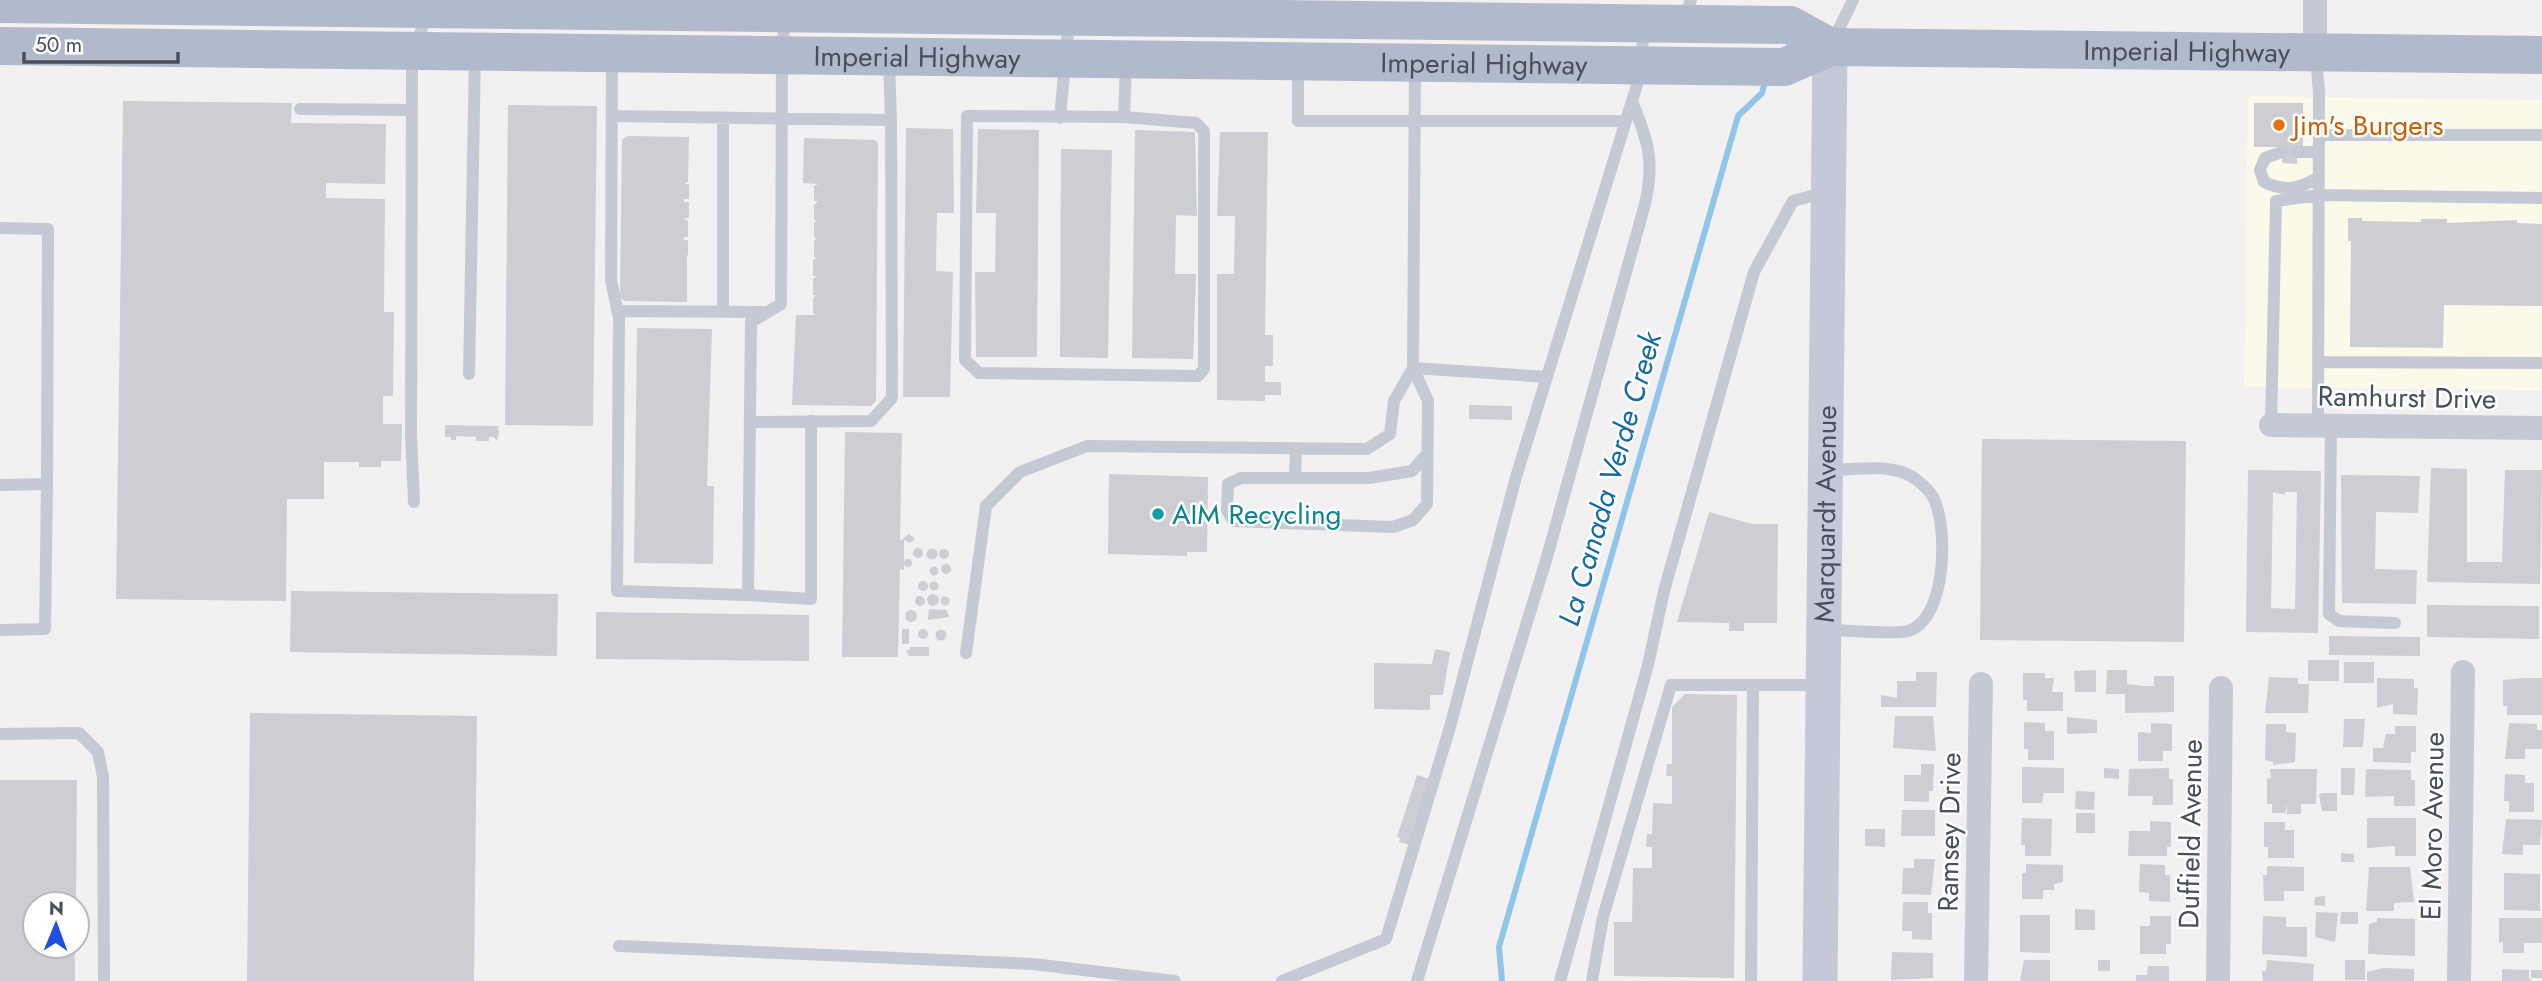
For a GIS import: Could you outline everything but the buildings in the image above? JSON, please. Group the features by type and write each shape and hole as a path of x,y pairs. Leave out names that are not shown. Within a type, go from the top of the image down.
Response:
{"main road":[{"name":"Imperial Highway","path":"0,4 165,3 429,9 1643,23 1693,16 1790,25 1822,47"},
{"name":"Imperial Highway","path":"0,46 1694,66 1784,66 1822,47 2542,55"}],"street":[{"path":"2315,0 2315,51"},
{"name":"Marquardt Avenue","path":"1819,981 1829,191 1822,47"},
{"name":"Ramhurst Drive","path":"2271,425 2542,428"},
{"name":"El Moro Avenue","path":"2459,981 2463,671"},
{"name":"Ramsey Drive","path":"1976,981 1981,684"},
{"name":"Duffield Avenue","path":"2218,981 2221,688"}],"lane":[{"path":"1822,47 1853,0"},
{"path":"0,4 0,14"},
{"path":"414,502 411,435 412,110 414,50 429,9"},
{"path":"748,595 751,322 781,303 782,55 785,13"},
{"path":"1060,118 1069,16"},
{"path":"1282,981 1385,939 1450,727 1516,477 1632,101 1642,65 1643,23"},
{"path":"469,374 475,51"},
{"path":"2315,51 2319,92 2318,362 2324,426 2329,614 2339,621 2395,623"},
{"path":"612,53 611,281 617,310 617,591 811,599 811,421"},
{"path":"750,422 871,421 892,398 889,56"},
{"path":"1124,117 1126,59"},
{"path":"1297,61 1298,121 1626,121"},
{"path":"1415,62 1413,368 1428,401 1427,503 1413,520 1393,527 1233,521 1227,510 1228,484 1241,478 1369,478 1412,471 1427,454"},
{"path":"1417,981 1547,557 1645,204 1652,174 1650,147 1632,101"},
{"path":"300,109 412,110"},
{"path":"612,116 891,120"},
{"path":"967,116 1124,117 1196,123 1204,131 1204,369 1198,376 979,373 965,360 967,116"},
{"path":"723,118 723,312"},
{"path":"2319,135 2542,135"},
{"path":"2282,152 2265,158 2260,170 2264,182 2278,189 2301,188 2319,177"},
{"path":"2297,152 2319,152"},
{"path":"1560,981 1648,666 1664,592 1755,272 1794,201 1829,191"},
{"path":"2271,425 2276,201 2319,195 2542,198"},
{"path":"0,228 48,229 46,629 0,630"},
{"path":"617,310 767,312"},
{"path":"2318,362 2542,363"},
{"path":"1413,368 1547,377"},
{"path":"966,653 986,506 1020,472 1087,446 1367,449 1390,434 1394,401 1413,368"},
{"path":"1295,478 1296,449"},
{"path":"1824,630 1907,631 1925,622 1941,583 1939,516 1934,497 1922,484 1909,474 1896,471 1826,470"},
{"path":"0,485 47,484"},
{"path":"1592,981 1603,918 1671,685 1823,685"},
{"path":"1751,981 1753,685"},
{"path":"0,734 79,733 98,752 103,777 104,981"},
{"path":"619,946 1033,964 1175,981"}],"shaded area":[{"path":"2248,96 2542,100 2542,391 2244,387"}],"waterway":[{"name":"La Canada Verde Creek","path":"1502,981 1499,947 1738,116 1762,93 1766,78"}],"place":[{"name":"Jim's Burgers","path":"2279,125"},
{"name":"AIM Recycling","path":"1158,514"}]}
